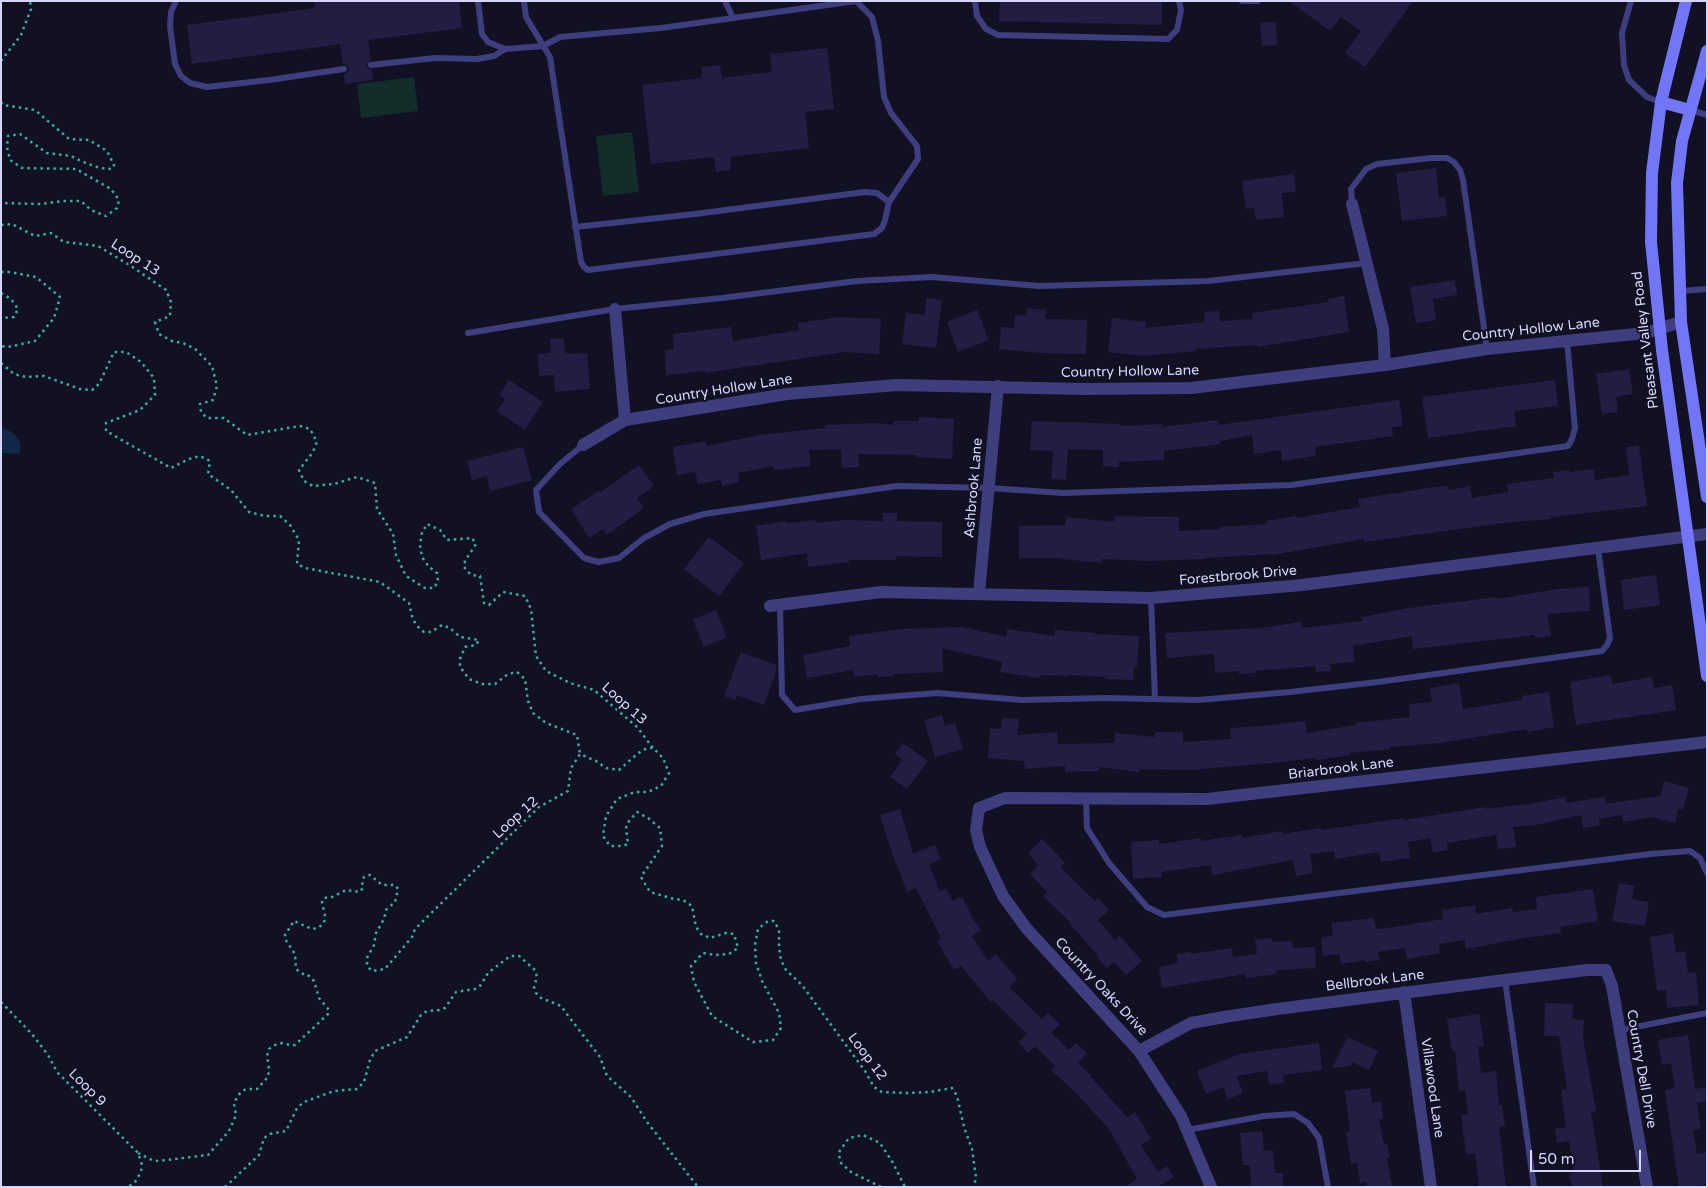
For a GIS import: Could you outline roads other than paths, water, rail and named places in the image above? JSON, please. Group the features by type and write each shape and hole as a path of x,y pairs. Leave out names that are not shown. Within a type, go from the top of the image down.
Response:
{"main road":[{"name":"Pleasant Valley Road","path":"1686,1 1661,102 1652,173 1650,242 1662,350 1707,676"},
{"path":"1707,51 1682,141 1677,183 1681,322 1707,497"},
{"path":"1661,102 1690,110"}],"street":[{"path":"1352,204 1382,329 1385,365"},
{"path":"614,309 625,420"},
{"name":"Country Hollow Lane","path":"583,445 625,420 787,394 897,385 1191,388 1385,365 1487,349 1645,333 1681,322"},
{"name":"Ashbrook Lane","path":"979,593 998,386"},
{"name":"Forestbrook Drive","path":"775,605 881,592 1151,598 1302,585 1707,534"},
{"name":"Briarbrook Lane","path":"979,808 1005,798 1207,800 1707,742"},
{"name":"Country Oaks Drive","path":"979,808 976,830 980,847 1003,896 1027,929 1139,1051 1181,1116 1211,1187"},
{"name":"Bellbrook Lane","path":"1139,1051 1191,1023 1277,1009 1587,970 1606,970 1612,986"},
{"name":"Country Dell Drive","path":"1612,986 1646,1187"},
{"name":"Villawood Lane","path":"1404,992 1431,1187"}],"lane":[{"path":"176,1 171,12 170,26 175,64 181,76 190,83 207,87 344,69"},
{"path":"478,1 482,34 488,42 505,49 543,46 560,37 733,18 856,1 872,17 878,41 884,97 892,113 917,146 918,159 889,202 882,228 874,234 592,271 584,268 581,262 550,57 543,46 526,17 524,1"},
{"path":"725,1 733,18"},
{"path":"975,1 977,16 986,29 998,35 1168,39 1177,30 1181,10 1179,1"},
{"path":"1242,1 1258,1"},
{"path":"1631,1 1622,33 1624,65 1629,80 1647,96 1661,102"},
{"path":"372,65 435,58 477,59 494,56 505,49"},
{"path":"1690,110 1707,115"},
{"path":"1352,204 1351,189 1366,169 1377,164 1431,158 1447,158 1454,162 1460,170 1463,180 1487,349"},
{"path":"576,227 696,214 865,192 877,193 889,202"},
{"path":"468,333 614,309 857,281 932,277 1039,286 1208,281 1367,262"},
{"path":"1680,291 1707,289"},
{"path":"583,445 560,464 536,490 539,512 584,558 599,562 619,558 644,538 670,524 704,514 897,486 989,488 1063,493 1291,486 1568,446 1575,428 1568,341"},
{"path":"775,605 782,695 795,710 862,699 937,693 1022,700 1104,698 1198,700 1290,692 1602,651 1610,638 1598,548"},
{"path":"1151,598 1154,699"},
{"path":"1086,799 1087,828 1109,863 1147,907 1164,915 1650,854 1690,851 1700,858 1707,873"},
{"path":"1505,980 1534,1187"},
{"path":"1619,1030 1707,1013"},
{"path":"1187,1130 1264,1116 1294,1114 1308,1123 1319,1138 1328,1187"}],"water":[{"path":"1,427 15,434 21,446 19,454 1,453"}]}
